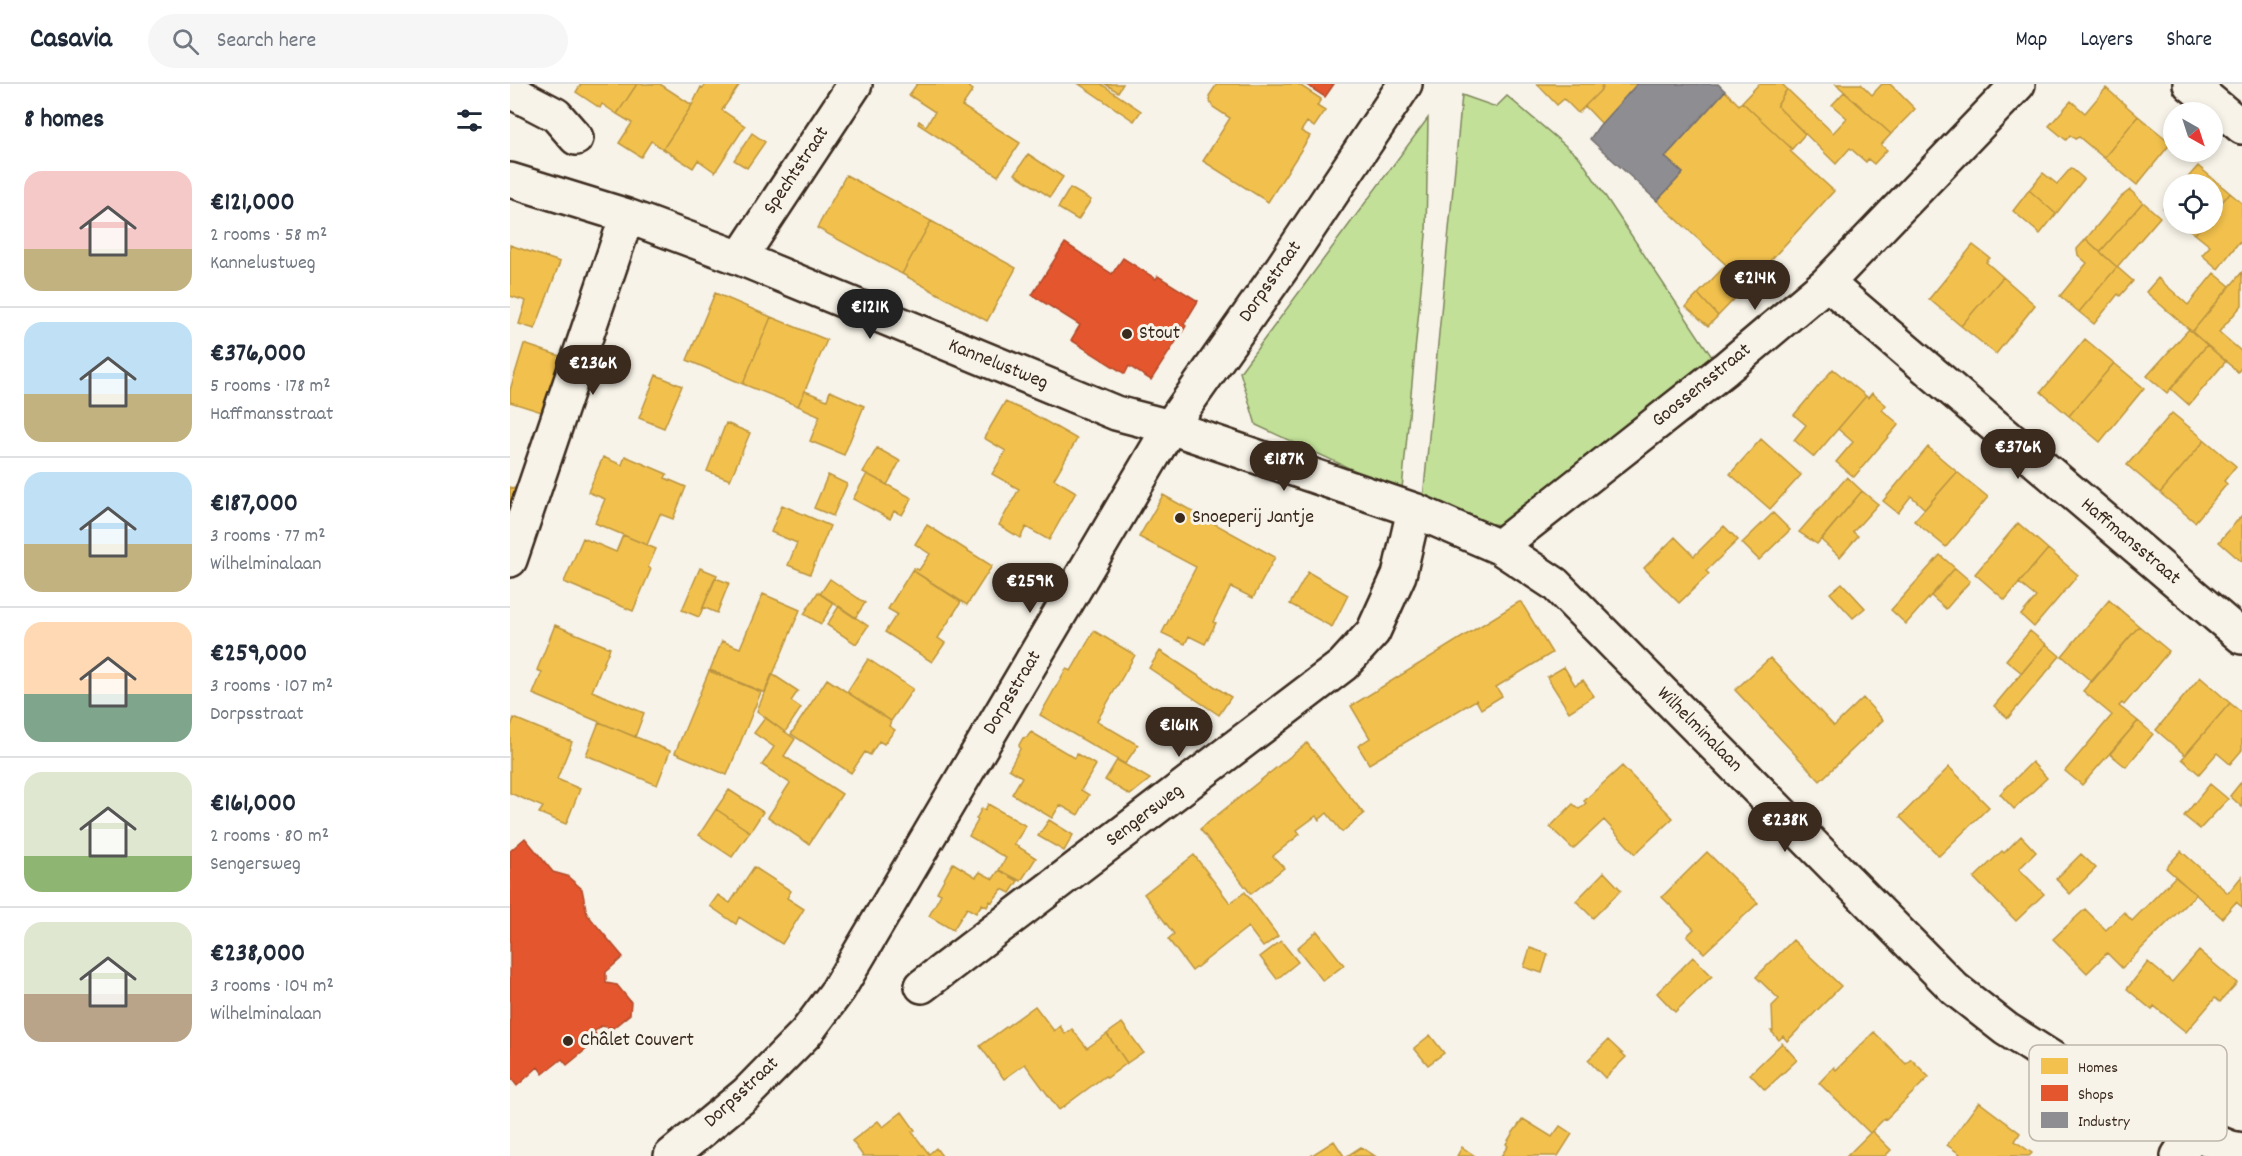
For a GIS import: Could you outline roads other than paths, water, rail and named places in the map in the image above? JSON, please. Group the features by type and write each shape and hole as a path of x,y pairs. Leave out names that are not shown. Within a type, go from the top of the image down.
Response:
{"street":[{"name":"Spechtstraat","path":"740,258 855,84"},
{"name":"Dorpsstraat","path":"671,1156 746,1094 806,1033 838,990 1170,427 1282,268 1405,84"},
{"name":"Goossensstraat","path":"1499,547 1725,369 1827,283 2018,84"},
{"path":"2190,84 2242,128"},
{"path":"510,91 555,115 576,138"},
{"name":"Kannelustweg","path":"510,180 627,216 740,258 1116,413 1170,427"},
{"path":"510,560 627,216"},
{"name":"Haffmansstraat","path":"1827,283 2242,637"},
{"name":"Wilhelminalaan","path":"1170,427 1414,510 1499,547 1555,584 1955,989 2006,1029 2031,1045"},
{"name":"Sengersweg","path":"922,986 1343,665 1373,632 1399,575 1414,510"},
{"name":"Wilhelminalaan","path":"2186,1145 2238,1143"}],"place":[{"name":"Stout","path":"1127,334"},
{"name":"Snoeperij Jantje","path":"1180,518"},
{"name":"Châlet Couvert","path":"568,1041"}]}
